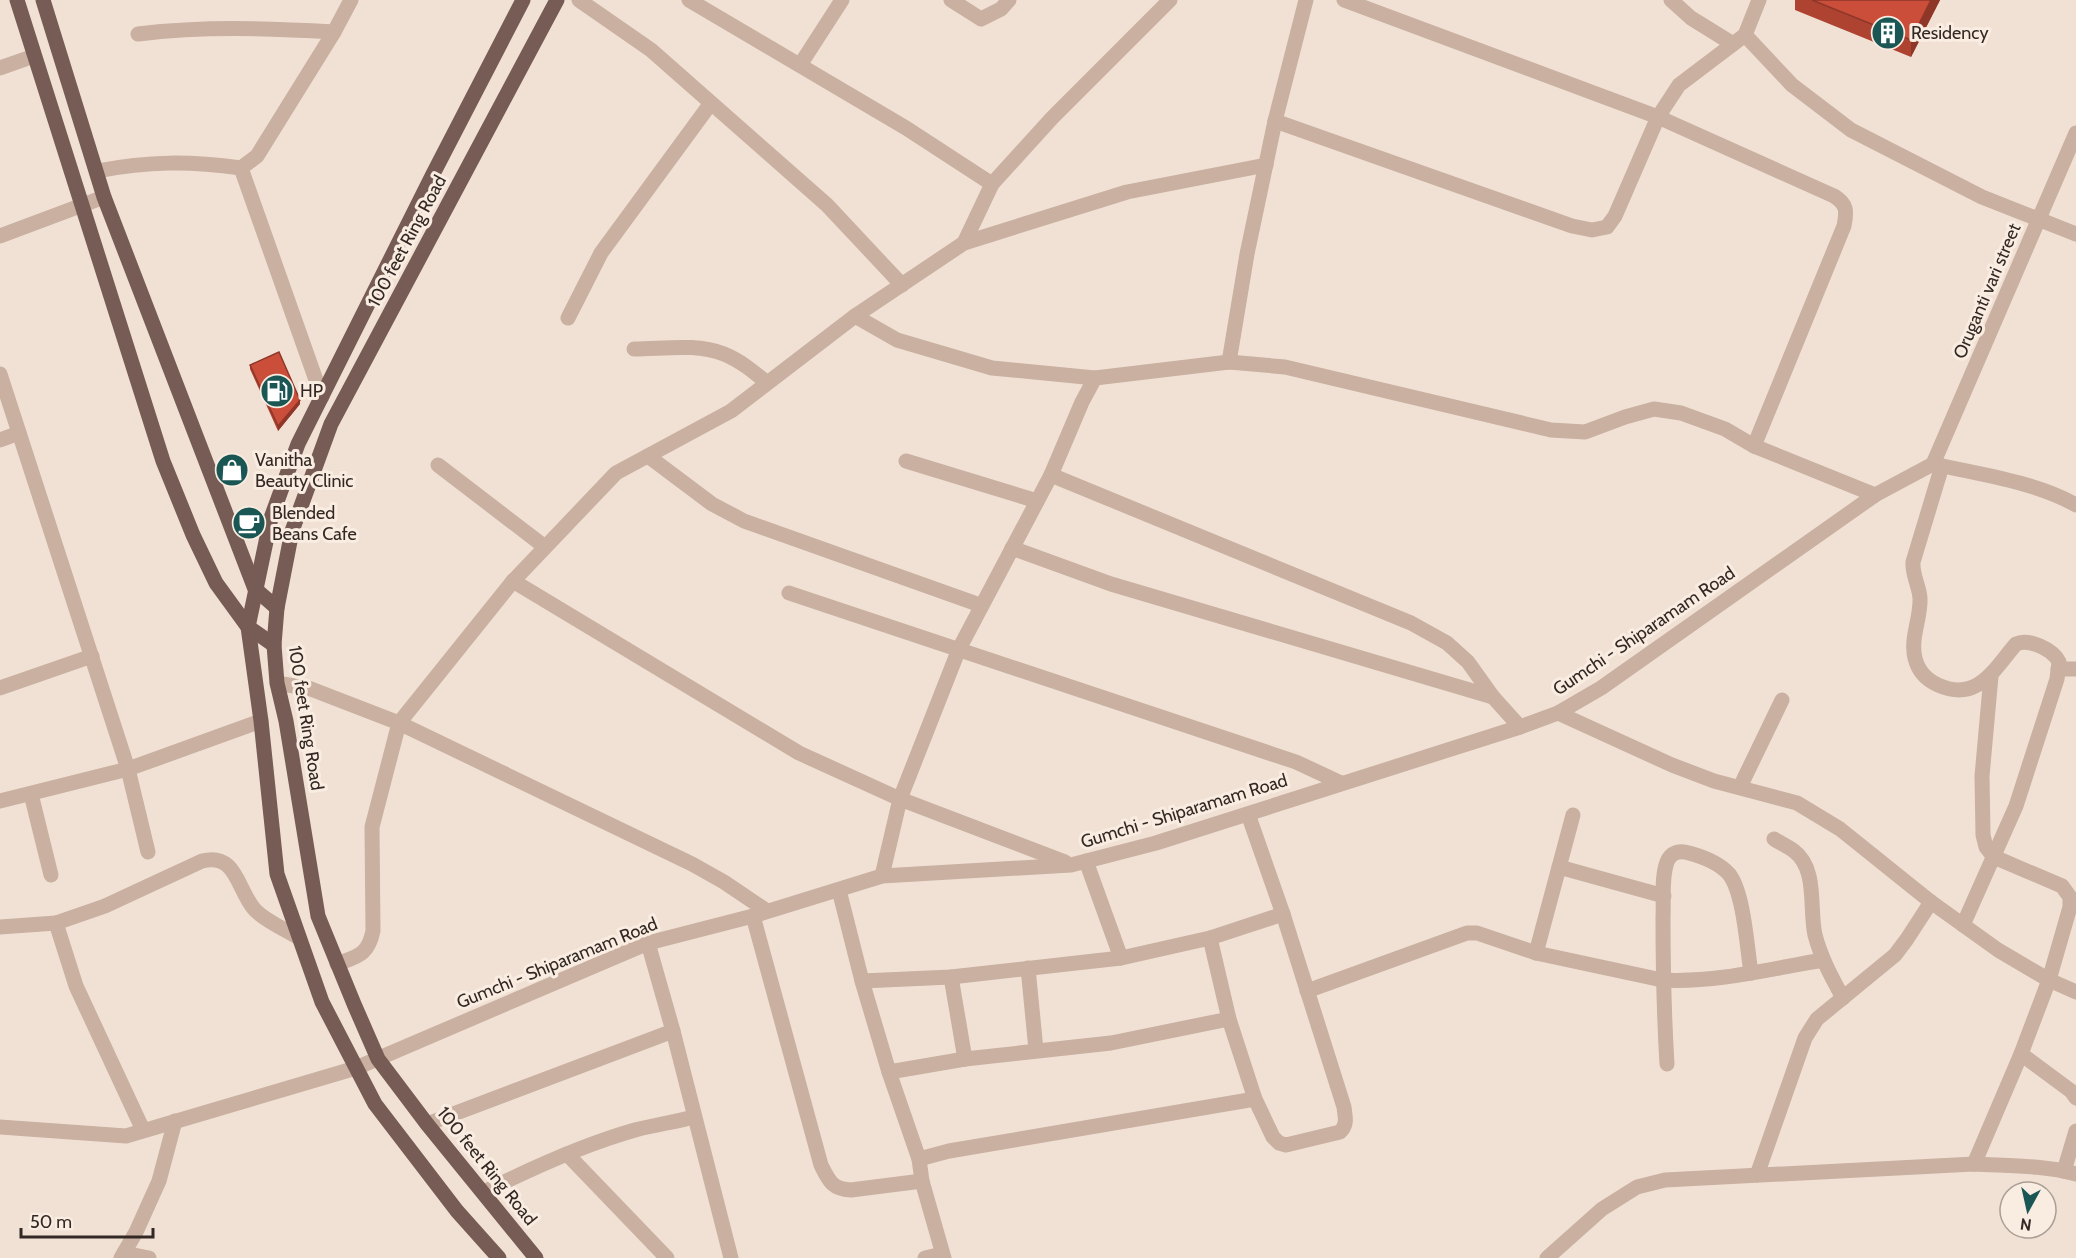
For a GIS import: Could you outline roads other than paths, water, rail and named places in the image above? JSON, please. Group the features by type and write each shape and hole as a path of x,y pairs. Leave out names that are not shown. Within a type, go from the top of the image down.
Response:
{"main road":[{"path":"17,0 163,460 193,535 216,583 248,627 274,645"},
{"path":"43,0 104,197 255,589 277,608"},
{"name":"100 feet Ring Road","path":"499,1258 457,1211 375,1104 322,1002 277,874 261,720 248,627 270,518 298,444 523,0"},
{"name":"100 feet Ring Road","path":"536,1258 427,1124 378,1059 337,964 318,916 286,721 277,683 274,645 277,608 292,531 332,424 557,0"}],"street":[{"path":"97,171 136,163 199,163 241,168 256,156 334,32 351,0"},
{"path":"579,0 651,50 827,205 902,285"},
{"path":"689,0 906,128 992,184"},
{"path":"800,65 842,0"},
{"path":"951,0 981,19 1001,9 1009,0"},
{"path":"964,243 992,184 1053,118 1170,0"},
{"path":"1229,362 1247,254 1275,121 1306,0"},
{"path":"1344,0 1658,117 1834,196 1844,203 1847,212 1844,226 1754,446"},
{"path":"1671,0 1691,18 1739,39 1792,86 1851,130 1982,197 2076,234"},
{"path":"1275,121 1572,226 1592,230 1607,227 1615,216 1658,117 1679,86 1739,39 1759,0"},
{"path":"138,34 204,28 268,28 334,32"},
{"path":"0,68 34,56"},
{"path":"568,318 601,253 711,103"},
{"name":"Oruganti vari street","path":"1991,675 1971,689 1954,690 1941,687 1925,678 1915,659 1914,648 1920,596 1914,577 1913,562 1937,465 2076,133"},
{"path":"337,964 362,954 370,945 373,931 372,827 399,723 513,581 616,473 731,411 855,316 964,243 1126,192 1266,165"},
{"path":"241,168 322,397"},
{"path":"0,236 104,197"},
{"path":"855,316 897,340 992,368 1095,378 1229,362 1285,367 1551,430 1585,432 1654,409 1681,413 1725,429 1754,446 1875,495"},
{"path":"634,349 697,348 723,353 744,364 768,383"},
{"path":"0,374 128,769 148,852"},
{"path":"882,876 900,799 959,649 980,605 1051,475 1082,402 1095,378"},
{"path":"0,440 19,433"},
{"path":"648,456 724,511 744,520 980,605"},
{"path":"906,461 1037,501"},
{"path":"438,465 545,547"},
{"path":"1937,465 2008,481 2061,497 2076,505"},
{"name":"Gumchi - Shiparamam Road","path":"0,1127 126,1136 356,1068 648,943 753,916 882,876 1078,863 1156,843 1520,726 1558,713 1601,688 1875,495 1937,465"},
{"path":"1051,475 1431,633 1447,643 1468,662 1493,697 1520,726"},
{"path":"1012,548 1110,584 1493,697"},
{"path":"513,581 799,753 900,799 1078,863 1120,958"},
{"path":"789,593 1296,762 1341,783"},
{"path":"1963,925 1994,857 2016,806 2057,679 2059,662 2052,652 2026,641 2016,644 1991,675 1982,776 1983,835 1986,847 1994,857 2071,891 2070,907 2049,980 2021,1054 1974,1164"},
{"path":"0,688 92,656"},
{"path":"2058,669 2076,669"},
{"path":"277,683 311,689 399,723 692,864 768,911"},
{"path":"1740,787 1782,700"},
{"path":"1558,713 1672,765 1714,781 1797,803 1840,829 1931,902 1998,950 2049,980 2076,992"},
{"path":"0,801 128,769 261,720"},
{"path":"31,794 51,875"},
{"path":"1210,938 1229,1019 1255,1099 1269,1130 1279,1143 1286,1145 1334,1135 1345,1127 1344,1107 1283,914 1248,814"},
{"path":"1536,953 1574,815"},
{"path":"1774,839 1795,851 1807,869 1814,933 1823,960 1843,998"},
{"path":"1667,1064 1662,980 1664,896 1666,864 1670,856 1676,852 1685,851 1704,857 1728,873 1735,884 1740,897 1751,972"},
{"path":"0,927 56,923 105,906 213,858 228,865 257,912 299,938"},
{"path":"1559,867 1664,896"},
{"path":"839,890 862,981 889,1072 919,1160 922,1181 943,1256 925,1258"},
{"path":"1757,1175 1805,1038 1817,1019 1895,954 1931,902"},
{"path":"862,981 951,977 1120,958 1210,938 1283,914"},
{"path":"753,916 821,1166 826,1177 832,1185 840,1189 851,1190 922,1181"},
{"path":"56,923 76,986 144,1130"},
{"path":"1307,991 1467,933 1477,933 1536,953 1662,980 1684,981 1823,960"},
{"path":"648,943 673,1031 730,1258"},
{"path":"1028,968 1036,1050"},
{"path":"951,977 964,1059"},
{"path":"889,1072 964,1059 1111,1043 1229,1019"},
{"path":"427,1124 673,1031"},
{"path":"2021,1054 2071,1091 2076,1098"},
{"path":"919,1160 949,1151 1255,1099"},
{"path":"484,1192 567,1154 636,1130 694,1117"},
{"path":"149,1258 122,1256 136,1232 159,1181 175,1121"},
{"path":"1547,1258 1602,1209 1636,1187 1665,1180 1974,1164 2023,1166 2070,1172 2076,1131"},
{"path":"567,1154 667,1258"}],"place":[{"name":"Residency","path":"1888,33"},
{"name":"HP","path":"277,391"},
{"name":"Vanitha Beauty Clinic","path":"232,470"},
{"name":"Blended Beans Cafe","path":"249,523"}]}
